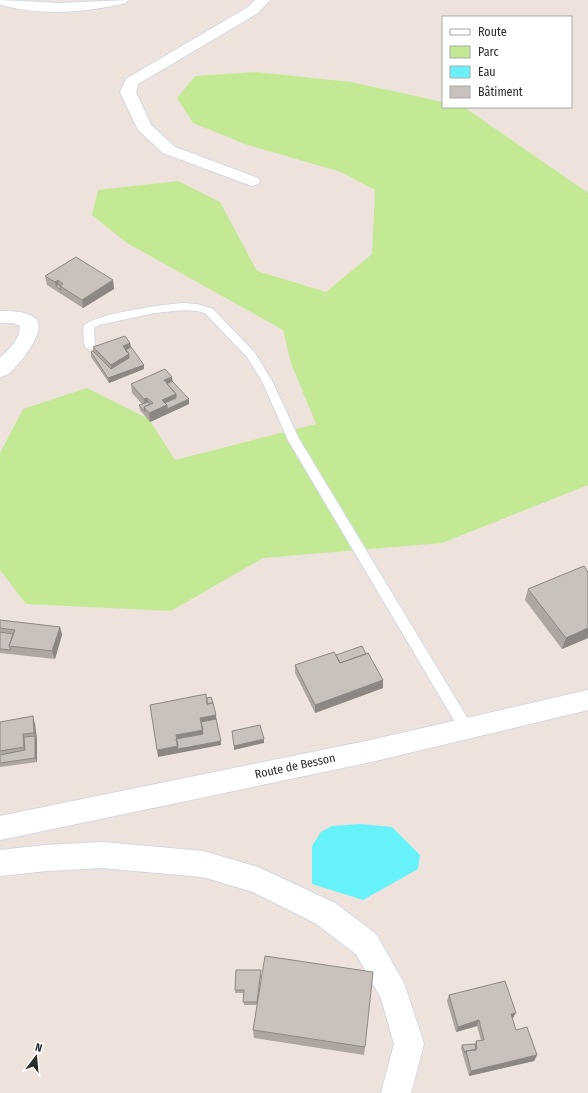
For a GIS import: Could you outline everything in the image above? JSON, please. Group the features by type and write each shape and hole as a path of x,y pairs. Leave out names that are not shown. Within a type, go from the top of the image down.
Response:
{"street":[{"path":"0,0 13,4 25,5 81,6 121,0"},
{"path":"252,181 169,150 144,127 128,92 131,82 253,10 263,0"},
{"path":"0,318 15,317 29,323 30,330 26,340 0,370"},
{"name":"Route de Besson","path":"0,828 371,750 588,700"},
{"path":"0,864 46,858 102,855 203,864 258,880 325,913 366,944 394,993 409,1044 396,1093"}],"lane":[{"path":"90,347 88,333 89,326 96,322 178,305 200,307 209,311 251,355 267,381 294,440 466,728"}],"green space":[{"path":"256,72 351,82 442,102 442,108 465,108 588,193 588,485 442,543 263,558 171,611 26,604 0,570 0,453 23,409 87,388 149,419 175,460 316,424 291,363 283,330 127,243 92,215 98,190 178,181 220,202 257,271 326,292 372,254 375,190 341,172 245,144 193,123 177,98 195,76"}],"water":[{"path":"360,824 392,827 420,855 418,869 363,900 312,884 312,846 321,832 332,826"}],"building":[{"path":"76,257 113,280 82,300 60,286 63,284 58,280 55,282 45,276"},
{"path":"59,284 60,286 61,290 56,286"},
{"path":"125,336 130,343 123,346 129,354 111,365 93,347"},
{"path":"131,347 144,365 108,378 91,352 93,351 111,369 129,358 129,354 125,350"},
{"path":"165,369 172,377 164,380 176,394 162,400 167,405 149,413 144,407 153,403 147,398 144,399 131,384"},
{"path":"172,381 189,399 167,409 167,405 165,403 176,398 176,394 167,384"},
{"path":"148,402 150,404 144,407 145,412 139,405"},
{"path":"584,566 588,572 588,628 566,638 528,589"},
{"path":"0,620 60,627 52,651 9,646 15,630 0,628"},
{"path":"0,632 13,634 9,646 11,650 0,649"},
{"path":"362,646 366,654 340,663 336,655"},
{"path":"334,652 340,663 368,653 383,680 315,705 295,665"},
{"path":"206,694 207,704 213,703 216,715 200,718 203,730 176,735 178,746 157,750 150,705"},
{"path":"211,697 213,703 207,704 207,698"},
{"path":"33,716 34,733 23,734 24,747 0,751 0,722"},
{"path":"216,719 221,741 178,749 176,739 203,734 201,722"},
{"path":"260,725 264,739 234,746 232,731"},
{"path":"35,736 35,758 0,763 0,755 25,750 24,737"},
{"path":"265,956 373,972 365,1047 253,1030"},
{"path":"236,970 261,970 257,1002 243,1002 244,990 235,990"},
{"path":"505,981 516,1013 511,1014 516,1030 527,1027 537,1055 471,1071 466,1051 477,1049 476,1041 484,1040 479,1020 458,1027 449,995"},
{"path":"475,1044 476,1050 466,1051 465,1053 462,1045"}]}
